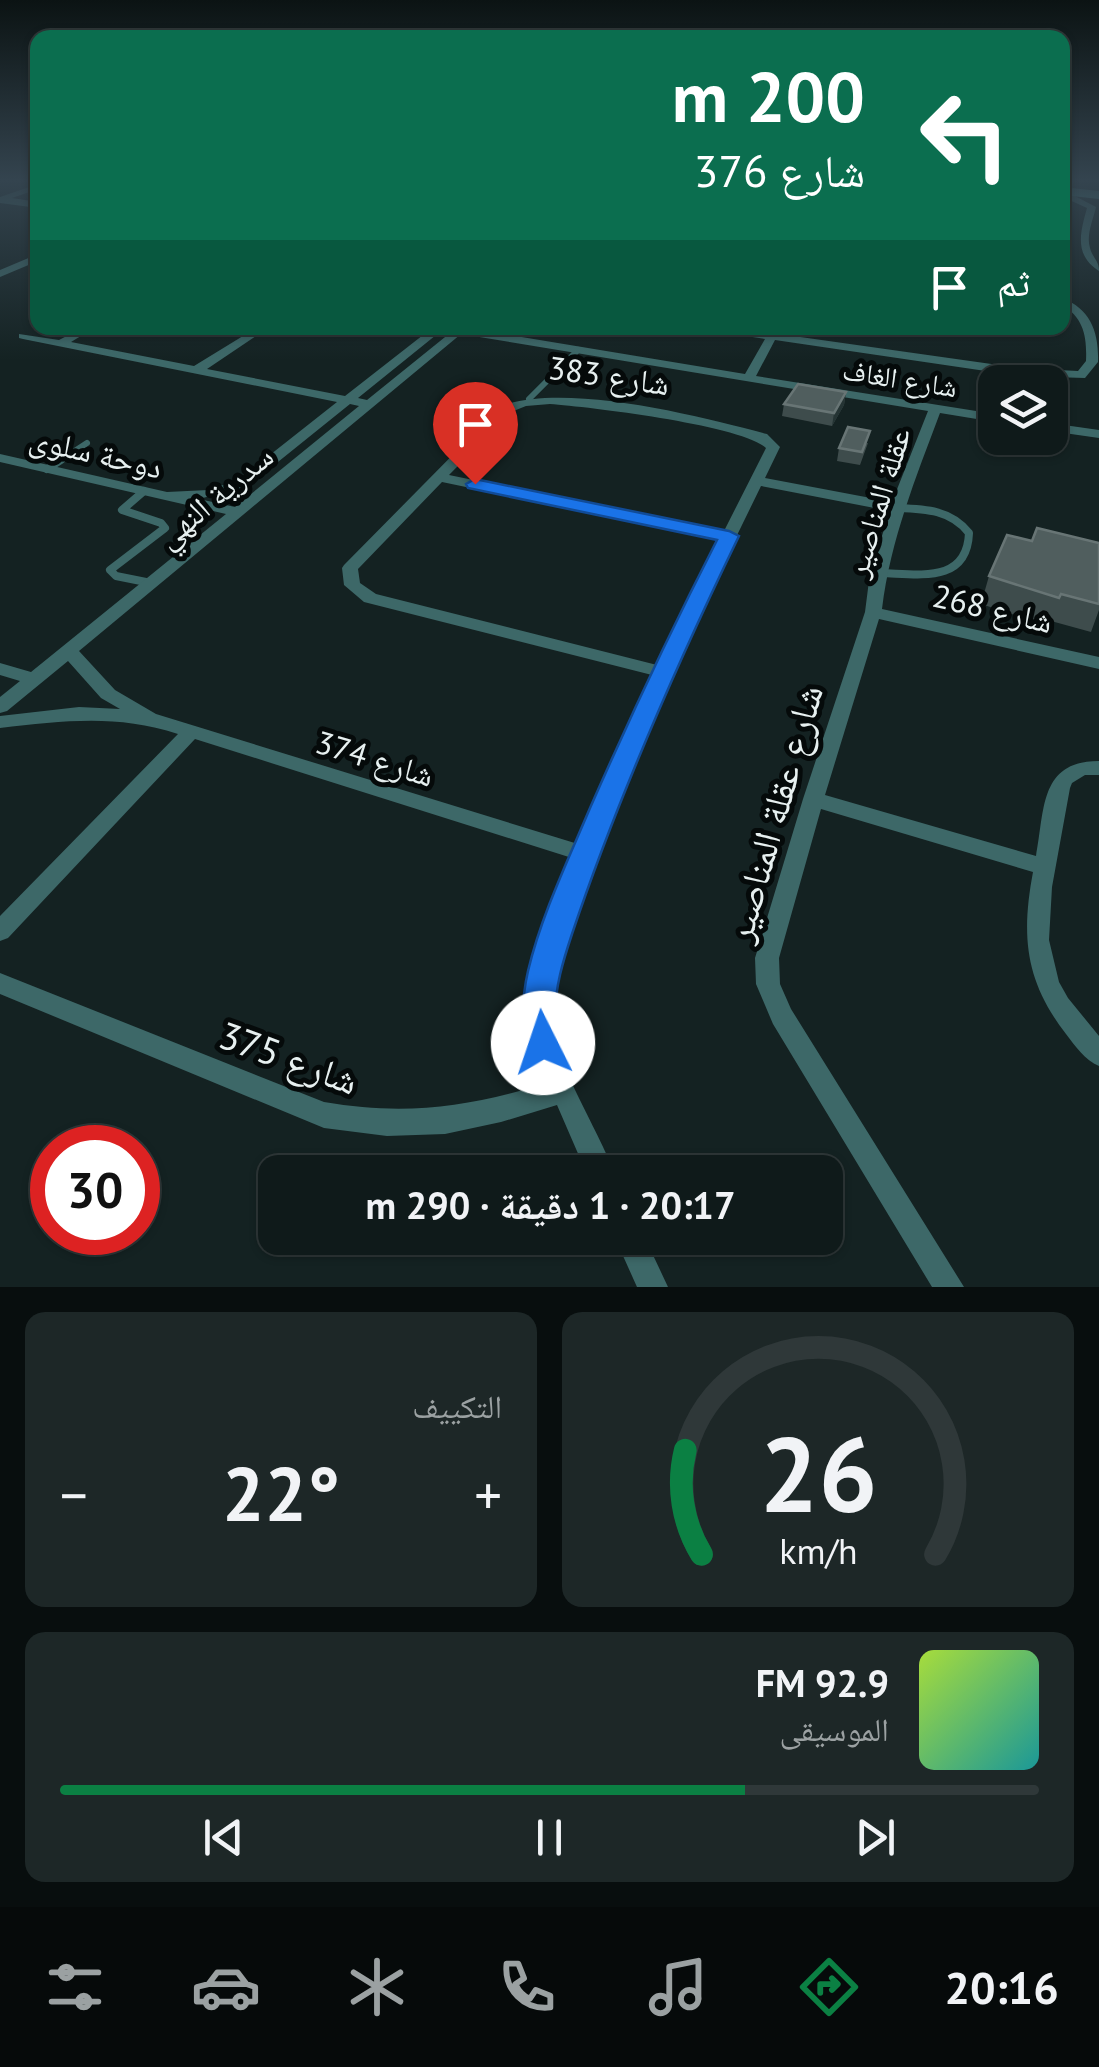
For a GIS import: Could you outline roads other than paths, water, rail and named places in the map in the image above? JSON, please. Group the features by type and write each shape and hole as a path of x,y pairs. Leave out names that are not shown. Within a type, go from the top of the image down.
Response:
{"street":[{"path":"1083,240 1086,256 1099,268"},
{"path":"0,274 30,261"},
{"path":"765,335 1060,376 1086,372 1096,348 1083,312 1070,305"},
{"path":"60,343 76,335"},
{"path":"196,370 252,335"},
{"path":"166,496 209,494 243,483 347,400 440,335"},
{"name":"سدرية النهي","path":"0,708 368,404 442,335"},
{"name":"شارع الغاف","path":"491,335 978,415"},
{"path":"23,336 368,404"},
{"path":"749,378 772,336"},
{"name":"شارع 383","path":"592,1155 543,1043 540,994 544,971 584,854 662,672 773,448 752,434 560,399 529,399 506,409 354,562 348,574 356,590 378,601 662,672"},
{"name":"عقلة المناصير","path":"873,612 878,573 935,409"},
{"path":"1068,430 1099,434"},
{"name":"دوحة سلوى","path":"0,458 238,512"},
{"path":"439,477 729,536"},
{"path":"759,481 898,508"},
{"name":"شارع 268","path":"873,612 1099,663"},
{"name":"شارع عقلة المناصير","path":"873,612 770,946 768,984 782,1016 949,1287"},
{"name":"شارع 374","path":"69,651 100,687 148,718"},
{"path":"0,669 34,679"},
{"name":"شارع 374","path":"0,722 79,713 148,718 584,854"},
{"path":"0,931 190,732"},
{"path":"1099,768 1081,768 1064,779 1035,926 1038,958 1051,992 1099,1054"},
{"path":"813,799 1045,867"},
{"name":"شارع 375","path":"0,983 324,1115 365,1124 451,1123 562,1092"},
{"path":"638,1255 653,1287"}],"lane":[{"path":"529,399 578,350"},
{"path":"47,469 87,443"},
{"path":"144,491 122,510 161,522 165,528 110,570 116,576 151,584"},
{"path":"878,573 946,572 961,564 969,552 970,533 957,520 934,510 898,508"}]}
